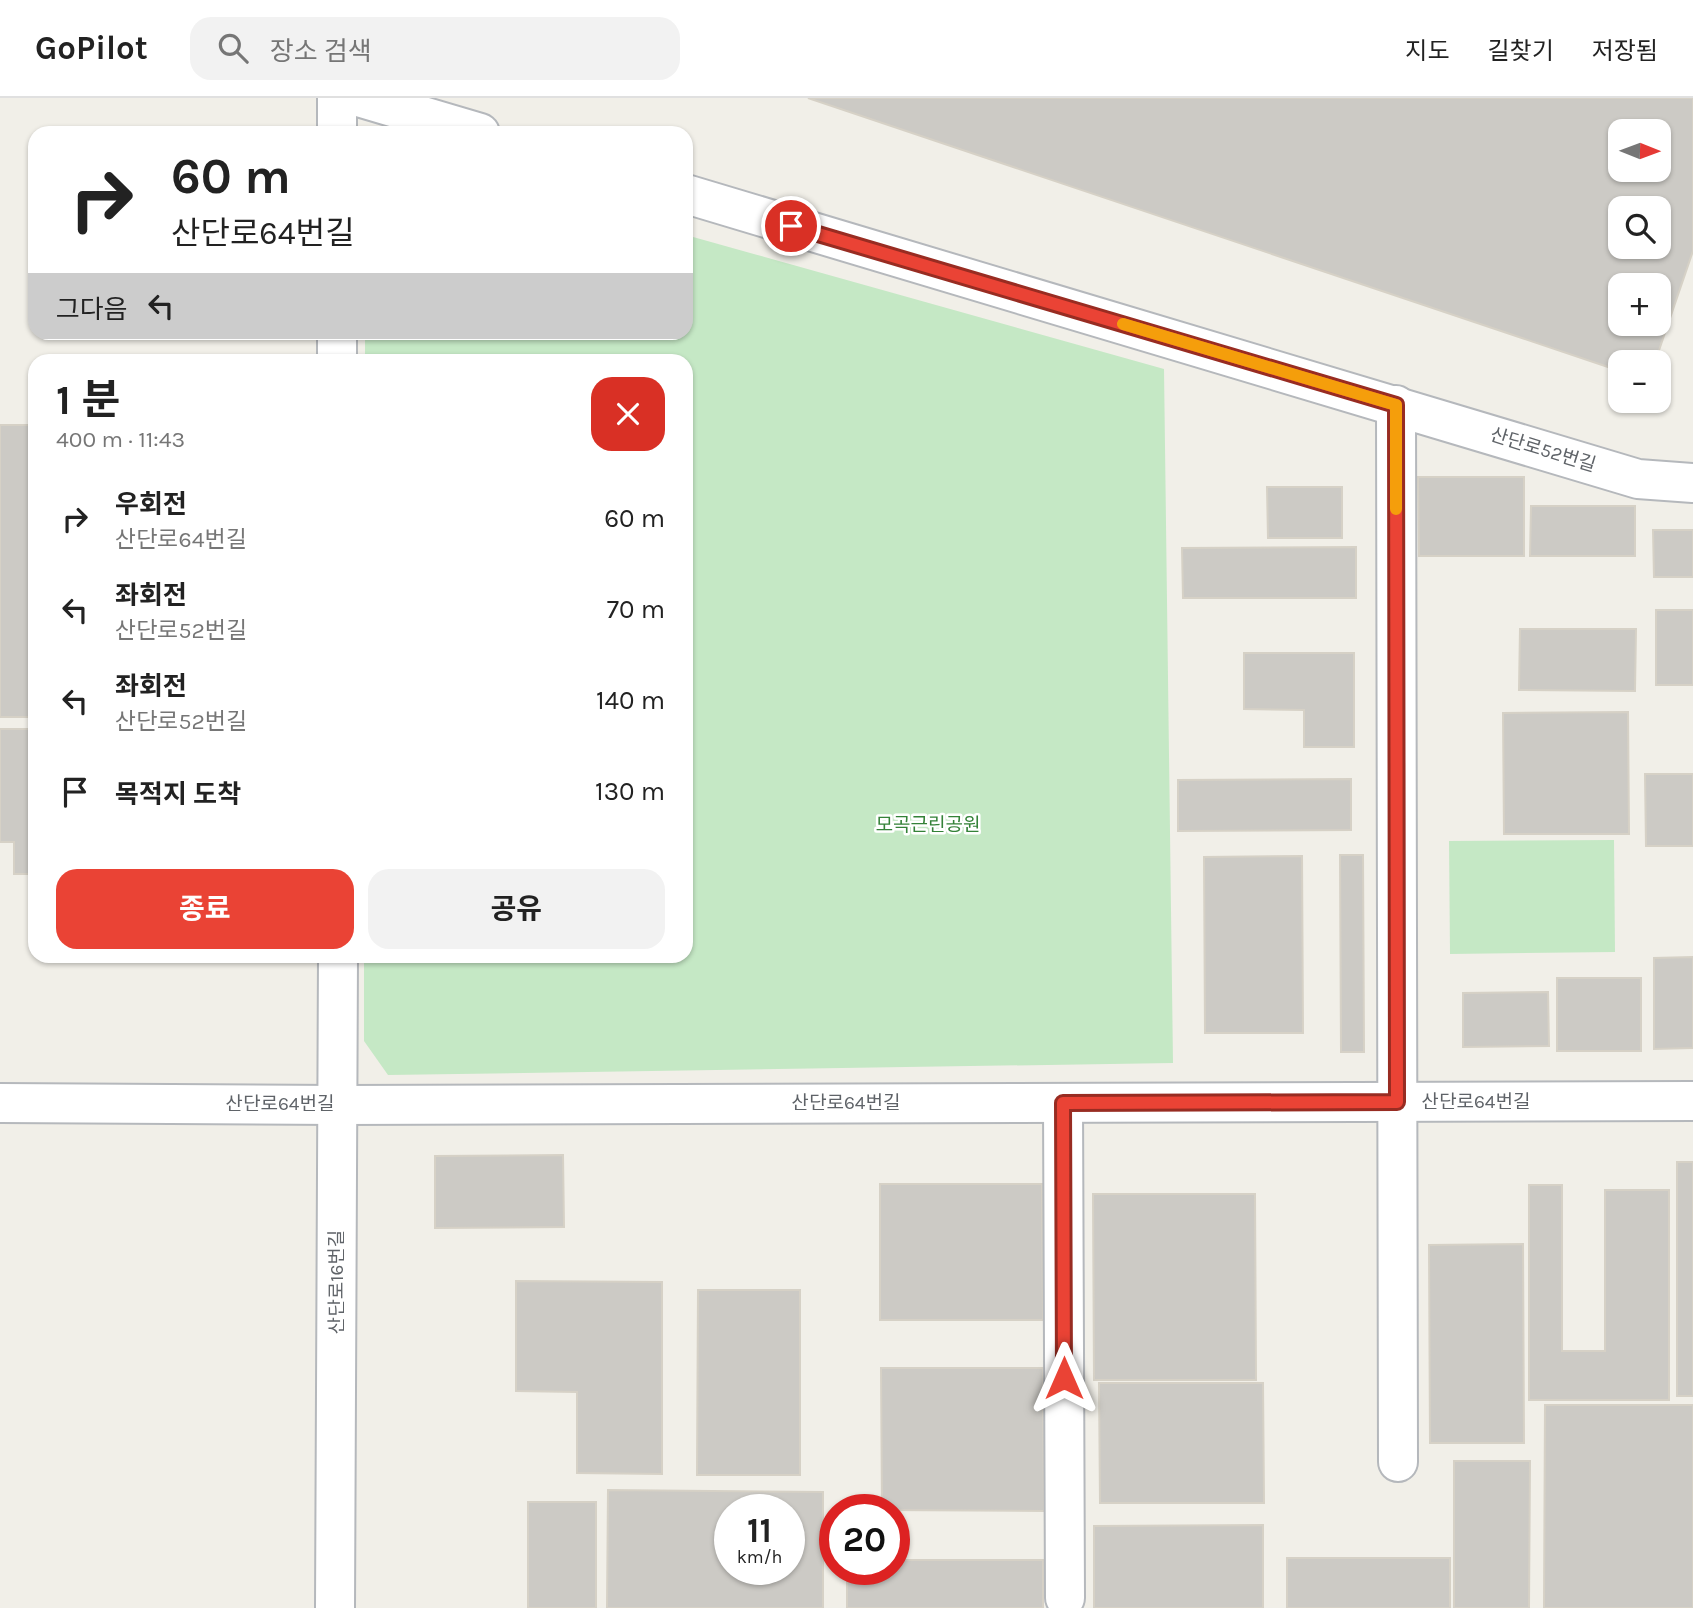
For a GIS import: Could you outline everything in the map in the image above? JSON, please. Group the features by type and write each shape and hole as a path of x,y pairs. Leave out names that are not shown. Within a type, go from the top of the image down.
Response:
{"street":[{"path":"337,98 337,126"},
{"path":"362,98 456,126"},
{"name":"산단로52번길","path":"693,196 1638,479 1693,483"},
{"path":"1396,405 1398,1462"},
{"name":"산단로16번길","path":"335,1608 338,963"},
{"name":"산단로64번길","path":"0,1103 338,1105 1693,1101"},
{"path":"1063,1103 1065,1598"}],"green space":[{"name":"모곡근린공원","path":"693,237 1164,369 1173,1063 388,1075 364,1041 364,963 693,963 693,354 365,354 365,340 693,340"},
{"path":"1614,840 1615,952 1450,954 1449,841"}],"building":[{"path":"808,98 1693,98 1693,251 1671,315 1671,273 1608,273 1608,336 1664,336 1659,350 1608,350 1608,367"},
{"path":"0,425 28,425 28,717 0,717"},
{"path":"1418,477 1524,477 1524,556 1419,556"},
{"path":"1267,487 1342,487 1342,538 1268,538"},
{"path":"1531,506 1635,506 1635,556 1530,556"},
{"path":"1653,530 1693,530 1693,577 1654,577"},
{"path":"1356,547 1356,598 1183,598 1182,548"},
{"path":"1656,610 1693,610 1693,685 1656,685"},
{"path":"1520,629 1636,629 1635,691 1519,690"},
{"path":"1244,653 1354,653 1354,747 1304,747 1304,710 1244,709"},
{"path":"1628,712 1629,834 1504,834 1503,713"},
{"path":"0,729 28,729 28,874 14,874 14,842 0,842"},
{"path":"1645,774 1693,774 1693,846 1646,846"},
{"path":"1351,779 1351,830 1178,831 1178,780"},
{"path":"1340,855 1363,855 1364,1052 1341,1052"},
{"path":"1302,856 1303,1033 1205,1033 1204,857"},
{"path":"1693,957 1693,1048 1654,1049 1654,958"},
{"path":"1557,978 1641,978 1641,1051 1557,1051"},
{"path":"1548,992 1549,1046 1463,1047 1463,993"},
{"path":"563,1155 564,1227 435,1228 435,1156"},
{"path":"1677,1162 1693,1162 1693,1396 1677,1396"},
{"path":"880,1184 1042,1184 1043,1320 880,1320"},
{"path":"1529,1185 1562,1185 1562,1351 1605,1351 1605,1190 1669,1190 1669,1400 1529,1400"},
{"path":"1093,1194 1255,1194 1256,1380 1094,1380"},
{"path":"1523,1244 1524,1443 1430,1443 1429,1245"},
{"path":"516,1281 662,1282 662,1474 577,1473 577,1392 516,1391"},
{"path":"698,1290 800,1290 800,1475 697,1475"},
{"path":"881,1368 1043,1368 1044,1511 910,1510 910,1494 882,1494"},
{"path":"1099,1383 1263,1383 1264,1503 1100,1503"},
{"path":"1545,1405 1693,1405 1693,1608 1544,1608"},
{"path":"1454,1461 1530,1461 1529,1608 1454,1608"},
{"path":"608,1490 823,1492 819,1494 819,1585 823,1585 823,1608 607,1608"},
{"path":"528,1502 596,1502 596,1608 528,1608"},
{"path":"1263,1525 1263,1608 1094,1608 1094,1526"},
{"path":"1287,1558 1450,1558 1450,1608 1287,1608"},
{"path":"910,1560 1043,1560 1043,1608 847,1608 847,1585 910,1585"}],"slow traffic":[{"path":"1123,324 1396,405 1396,509"}],"route":[{"path":"791,226 1396,405 1397,1102 1063,1103 1064,1378"}]}
